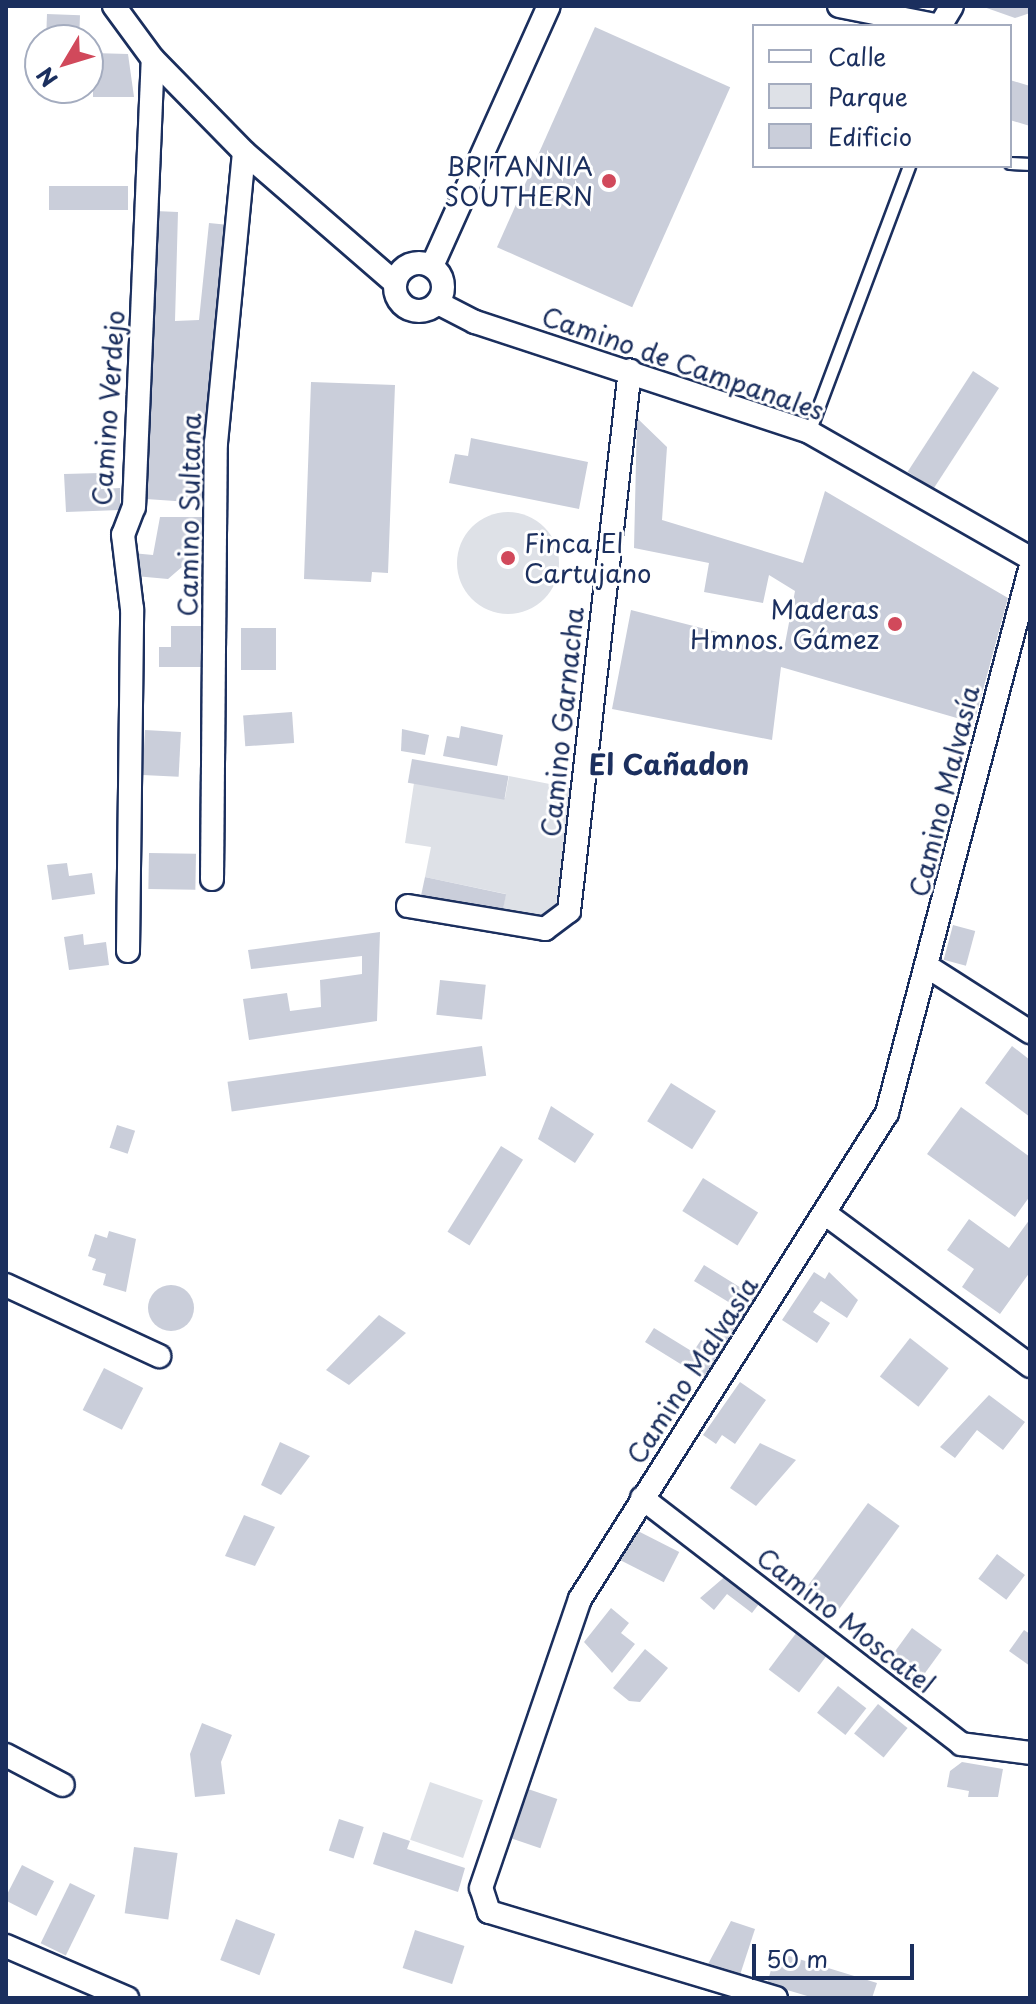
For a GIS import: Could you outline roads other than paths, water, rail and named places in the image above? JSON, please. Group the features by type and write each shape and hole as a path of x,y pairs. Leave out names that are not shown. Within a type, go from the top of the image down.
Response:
{"street":[{"path":"114,6 153,59 244,152 395,283 409,309 438,303 442,279 432,266"},
{"path":"432,266 549,6"},
{"path":"839,6 930,24"},
{"path":"941,24 952,6"},
{"name":"Camino Verdejo","path":"128,951 132,609 123,535 134,507 153,59"},
{"name":"Camino Sultana","path":"212,879 216,443 244,152"},
{"path":"395,283 407,266 432,266"},
{"name":"Camino de Campanales","path":"438,303 475,322 630,370 809,432 1030,558"},
{"name":"Camino Garnacha","path":"408,906 545,929 569,911 630,370"},
{"name":"Camino Malvasía","path":"776,1998 489,1912 480,1898 564,1635 642,1498 827,1215 887,1113 928,967 1030,569"},
{"path":"928,967 1030,1032"},
{"path":"827,1215 1030,1366"},
{"path":"6,1285 159,1356"},
{"name":"Camino Moscatel","path":"642,1498 961,1744 1030,1753"},
{"path":"6,1755 63,1785"},
{"path":"6,1946 127,1998"}],"lane":[{"path":"809,432 908,168"}],"place":[{"name":"BRITANNIA SOUTHERN","path":"609,181"},
{"name":"Finca El Cartujano","path":"508,558"},
{"name":"Maderas Hmnos. Gámez","path":"895,624"}],"district":[{"name":"El Cañadon","path":"669,764"}]}
